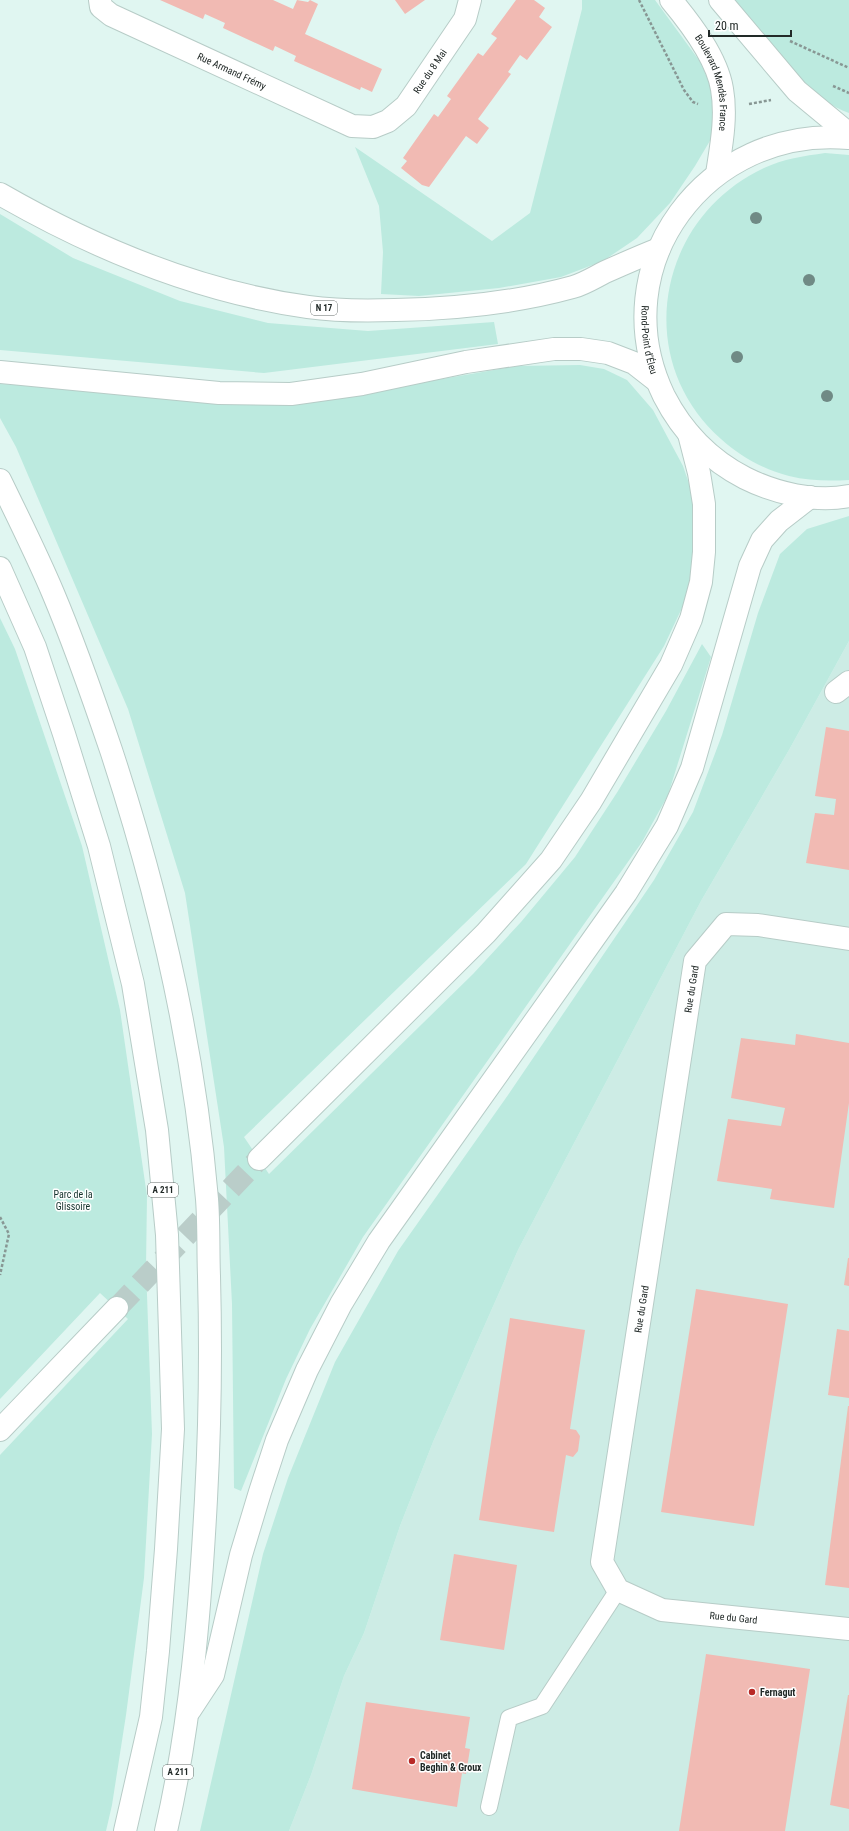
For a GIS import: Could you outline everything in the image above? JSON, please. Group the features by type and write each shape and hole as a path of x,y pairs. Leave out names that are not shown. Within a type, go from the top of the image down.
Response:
{"main road":[{"name":"Rue Armand Frémy","path":"100,0 101,7 111,15 352,126 373,127"},
{"name":"Rue du 8 Mai","path":"373,127 388,121 406,106 465,19 470,0"},
{"name":"Boulevard Mendès France","path":"671,0 707,51 717,72 722,89 724,106 722,140 717,174"},
{"path":"720,0 797,92 849,134"},
{"name":"Rond-Point d’Éleu","path":"849,138 813,137 772,145 734,162 717,174 693,196 674,221 659,249 650,281 646,315 648,348 657,381 671,409 689,434 708,454 731,471 762,486 782,492 810,497 849,496"},
{"name":"N 17","path":"0,194 100,245 160,269 201,283 256,298 309,307 363,311 442,310 527,299 576,286 659,249"},
{"path":"0,372 219,393 291,394 362,384 466,362 554,349 581,349 608,353 634,363 657,381"},
{"path":"258,1159 486,933 551,860 591,800 627,740 671,665 691,619 701,582 704,552 704,504 699,473 689,434"},
{"name":"A 211","path":"0,480 56,600 87,679 128,804 165,936 196,1095 207,1203 210,1327 210,1418 202,1560 188,1713 177,1783 166,1831"},
{"path":"188,1713 212,1675 241,1556 260,1492 277,1440 307,1370 341,1304 379,1241 626,893 668,826 692,768 750,566 762,540 779,521 810,497"},
{"name":"A 211","path":"0,568 34,647 64,734 99,846 133,984 157,1130 167,1227 173,1429 166,1549 151,1717 125,1831"},
{"name":"Rue du Gard","path":"849,939 758,925 726,924 695,961 602,1562 618,1590 662,1610 849,1629"},
{"path":"0,1430 117,1308"}],"lane":[{"path":"489,1807 509,1718 542,1706 618,1590"}],"path":[{"path":"640,0 684,90 693,102 724,106"},
{"path":"784,37 820,56 849,68"},
{"path":"0,1217 9,1234 0,1275"}],"shaded area":[{"path":"849,641 849,1831 289,1831 311,1775 344,1676 364,1633 400,1526 433,1442 518,1250 701,901 789,750"}],"green space":[{"path":"582,0 655,0 701,63 714,95 717,120 711,139 670,203 637,238 603,261 561,277 499,288 419,296 381,294 383,252 379,206 355,147 492,241 530,213 582,9"},
{"path":"733,0 849,0 849,113 832,105 799,79 771,48"},
{"path":"825,153 849,155 849,480 812,480 796,478 770,470 753,462 728,445 721,439 693,406 675,370 667,331 669,292 680,255 699,220 728,191 764,168 786,160"},
{"path":"0,214 73,258 180,301 268,323 368,331 494,322 498,344 264,373 0,350"},
{"path":"580,365 604,369 627,380 653,410 683,466 697,507 690,591 664,646 526,864 244,1137 269,1174 473,974 521,922 575,857 618,791 666,711 702,644 711,657 668,795 642,842 363,1237 310,1329 286,1379 241,1491 234,1488 232,1304 224,1147 185,893 128,709 16,447 0,418 0,384 74,387 366,392 517,366"},
{"path":"849,516 849,641 789,750 701,901 518,1250 433,1442 400,1526 364,1633 344,1676 311,1775 289,1831 200,1831 263,1554 288,1478 335,1362 398,1251 508,1095 654,880 693,812 722,735 758,613 780,554 807,529"},
{"name":"Parc de la Glissoire","path":"0,618 15,649 82,846 120,1010 147,1196 146,1267 152,1434 144,1578 126,1715 112,1805 106,1831 0,1831 0,1455 128,1319 100,1293 0,1399"}],"building":[{"path":"160,0 273,0 293,9 297,0 308,2 310,0 318,4 305,34 382,69 372,92 361,87 360,90 294,61 296,56 275,46 273,51 223,28 225,23 205,14 203,19"},
{"path":"395,0 425,0 405,14"},
{"path":"516,0 534,0 545,8 539,17 552,27 527,60 520,55 508,72 511,74 478,119 489,128 477,144 466,136 429,187 422,185 401,168 407,161 403,158 434,114 438,117 451,99 447,96 478,53 483,56 497,38 491,34"},
{"path":"826,727 849,731 849,870 806,863 815,813 834,815 836,799 815,796"},
{"path":"796,1034 849,1043 849,1103 834,1208 770,1199 772,1189 717,1181 728,1119 781,1126 785,1108 731,1098 741,1038 795,1045"},
{"path":"849,1258 849,1286 844,1285"},
{"path":"696,1289 788,1304 754,1526 661,1512"},
{"path":"510,1318 585,1330 570,1429 576,1430 580,1436 578,1451 573,1457 566,1455 554,1532 479,1520"},
{"path":"837,1329 849,1331 849,1398 828,1395"},
{"path":"849,1406 849,1588 825,1585"},
{"path":"454,1554 517,1565 504,1650 440,1640"},
{"path":"706,1654 810,1669 785,1831 679,1831"},
{"path":"849,1695 849,1809 830,1805"},
{"name":"Cabinet Beghin & Groux","path":"366,1702 470,1717 465,1748 470,1749 466,1774 462,1773 457,1807 352,1789"}],"tunnel":[{"path":"117,1308 259,1159"}],"place":[{"name":"Fernagut","path":"752,1692"},
{"name":"Cabinet Beghin & Groux","path":"412,1761"}]}
